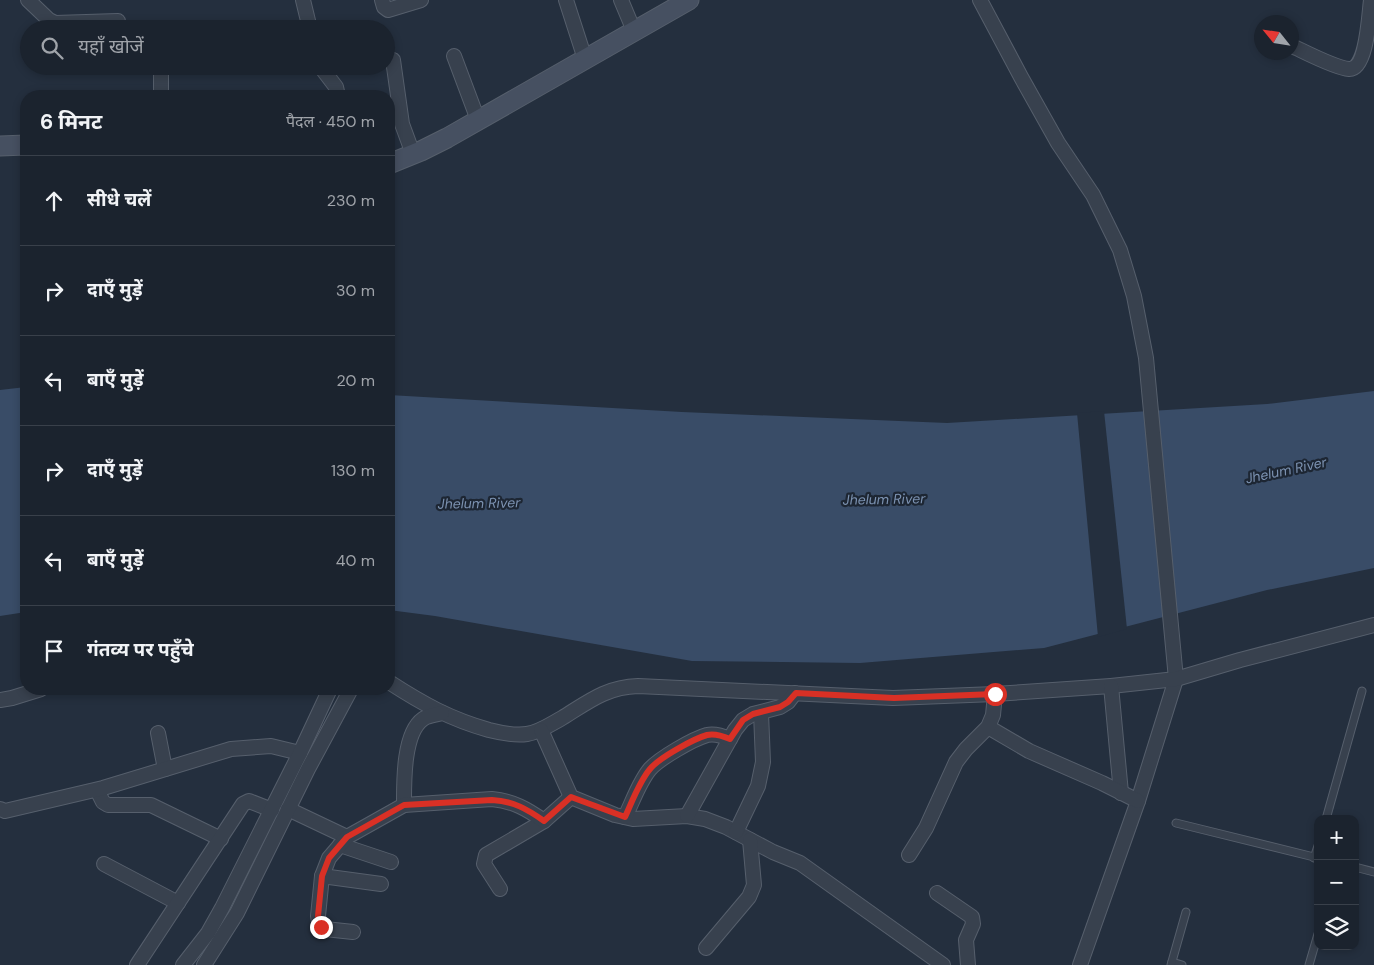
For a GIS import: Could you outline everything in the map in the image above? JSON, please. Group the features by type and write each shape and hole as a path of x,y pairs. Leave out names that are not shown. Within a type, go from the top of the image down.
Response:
{"street":[{"path":"28,0 49,20"},
{"path":"303,0 308,20"},
{"path":"382,0 384,8 388,10 421,0"},
{"path":"566,0 585,60"},
{"path":"621,0 634,31"},
{"path":"395,162 414,154 478,120 689,0"},
{"path":"980,0 1020,77 1058,143 1093,195 1120,250 1134,296 1146,358 1176,679 1138,801 1080,965"},
{"path":"1299,49 1338,66 1349,69 1355,68 1360,63 1364,50 1371,0"},
{"path":"454,56 478,120"},
{"path":"395,74 402,124 414,154"},
{"path":"161,75 161,90"},
{"path":"327,75 337,90"},
{"path":"0,146 20,145"},
{"path":"395,686 423,704 476,726 511,734 528,734 541,730 605,692 622,687 638,686 894,698 995,694 1110,686 1176,679 1374,625"},
{"path":"1110,686 1122,793"},
{"path":"687,816 730,739 743,720 753,714 780,707 788,702 796,693"},
{"path":"909,854 926,828 956,762 988,727 993,715 995,694"},
{"path":"0,700 22,695"},
{"path":"183,965 203,954 224,920 243,882 272,810 327,695"},
{"path":"243,882 288,809 348,695"},
{"path":"736,832 758,786 763,762 761,712"},
{"path":"404,805 405,771 413,733 426,717 442,713"},
{"path":"988,727 1029,751 1138,801"},
{"path":"541,730 571,797 634,819 687,816 705,819 736,832 773,852 800,862 943,965"},
{"path":"158,733 165,770"},
{"path":"625,817 642,781 660,759 707,735 720,735 730,739"},
{"path":"0,809 5,811 96,790 231,749 271,746 300,753"},
{"path":"96,790 103,802 108,805 151,805 221,839"},
{"path":"500,888 484,864 486,855 544,821 571,797"},
{"path":"352,932 325,929 319,922 318,911 322,876 329,858 343,841 404,805 505,800 519,805 544,821"},
{"path":"137,965 246,801 272,810"},
{"path":"288,809 343,841 391,862"},
{"path":"706,948 749,897 754,885 750,840"},
{"path":"104,864 178,903"},
{"path":"322,876 381,884"},
{"path":"937,893 972,917 973,924 966,940 968,965"}],"lane":[{"path":"1327,815 1362,691"},
{"path":"1176,823 1314,858"},
{"path":"1359,868 1374,872"},
{"path":"1182,965 1172,964 1186,912"},
{"path":"1309,965 1314,948"}],"water":[{"path":"20,388 20,613 0,616 0,390"},
{"name":"Jhelum River","path":"1374,391 1374,568 1267,590 1044,648 860,663 692,661 435,616 395,611 395,395 682,412 947,423 1267,404"}],"pier":[{"path":"1104,411 1127,629 1098,637 1077,413"}],"route":[{"path":"321,927 318,911 322,876 325,865 332,853 347,837 404,805 505,800 525,808 544,821 571,797 615,815 625,817 642,781 660,759 707,735 720,735 730,739 743,720 753,714 780,707 788,702 796,693 894,698 995,694"}]}
